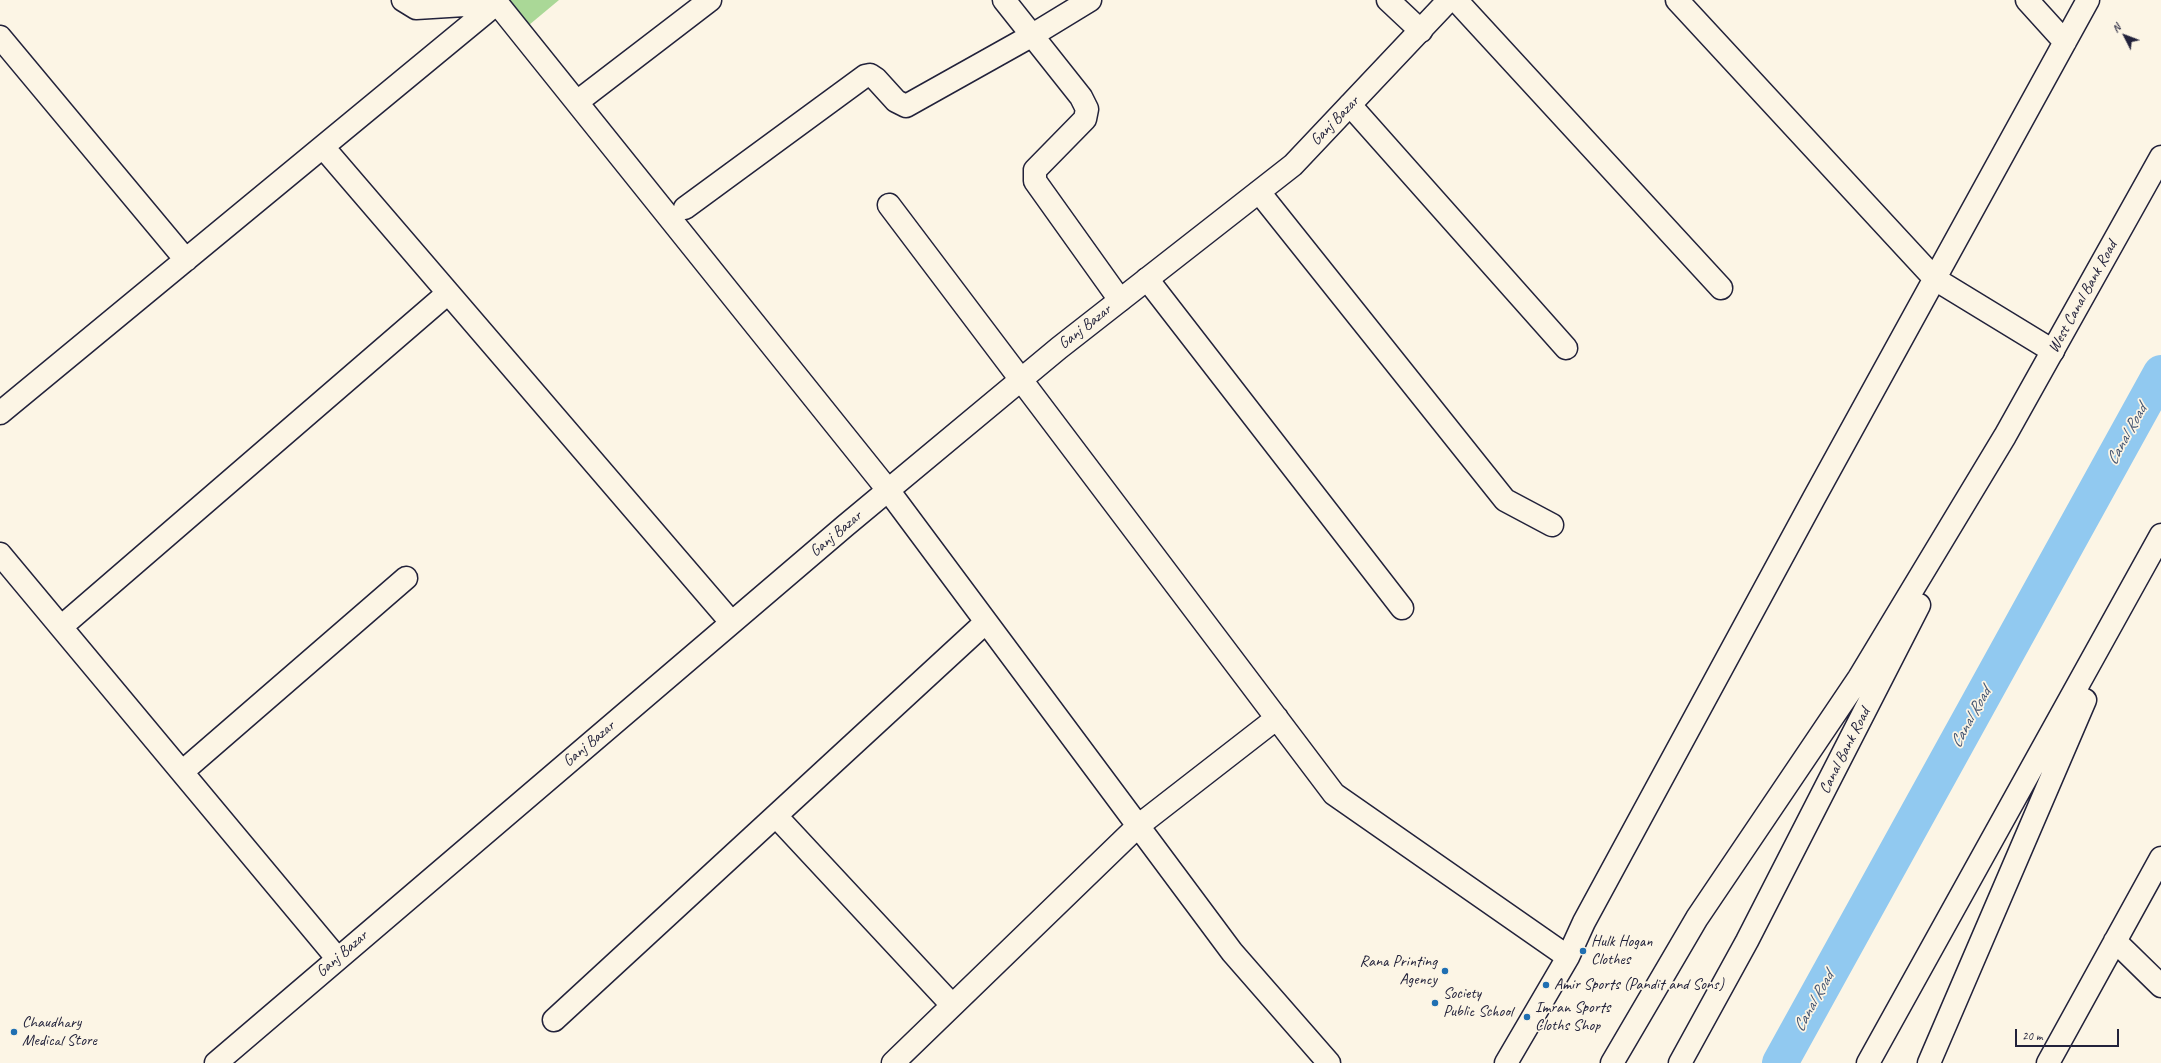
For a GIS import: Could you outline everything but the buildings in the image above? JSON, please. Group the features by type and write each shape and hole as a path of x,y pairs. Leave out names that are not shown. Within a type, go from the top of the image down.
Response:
{"main road":[{"path":"403,0 416,8 497,3"},
{"path":"577,102 710,0"},
{"path":"1004,0 1031,36 1081,97 1087,109 1085,120 1035,170 1035,181 1120,300"},
{"path":"685,208 864,76 870,75 876,79 896,100 906,106 1031,36 1090,0"},
{"path":"1388,0 1421,30"},
{"name":"Ganj Bazar","path":"216,1063 337,958 888,490 1120,300 1293,165 1449,0"},
{"path":"1456,0 1721,288"},
{"path":"1677,0 1935,279 2053,351"},
{"path":"2027,0 2065,42"},
{"path":"1506,1063 1568,957 1603,887 2088,0"},
{"path":"497,3 888,490 1232,952 1329,1063"},
{"path":"0,414 497,3"},
{"path":"0,37 186,260"},
{"path":"1350,105 1566,348"},
{"path":"323,147 732,622"},
{"name":"West Canal Bank Road","path":"2005,436 2161,157"},
{"path":"1259,192 1505,500 1552,525"},
{"path":"889,205 1022,379 1334,794 1568,957"},
{"path":"1147,279 1402,608"},
{"path":"61,627 448,293"},
{"path":"1612,1063 1697,918 1859,678 2005,436"},
{"name":"Canal Bank Road","path":"1680,1063 1751,934 2005,436"},
{"path":"1868,1063 2132,590 2161,535"},
{"path":"0,554 337,958"},
{"path":"182,772 406,578"},
{"path":"1929,1063 2132,590"},
{"path":"554,1020 986,622"},
{"path":"893,1063 1138,826 1277,718"},
{"path":"776,816 952,1006"},
{"path":"2048,1063 2161,858"},
{"path":"2115,941 2161,986"}],"green space":[{"path":"509,0 559,0 529,25"}],"waterway":[{"name":"Canal Road","path":"1780,1063 2161,373"}],"place":[{"name":"Hulk Hogan Clothes","path":"1583,951"},
{"name":"Rana Printing Agency","path":"1445,971"},
{"name":"Amir Sports (Pandit and Sons)","path":"1546,985"},
{"name":"Society Public School","path":"1435,1003"},
{"name":"Imran Sports Cloths Shop","path":"1527,1017"},
{"name":"Chaudhary Medical Store","path":"14,1032"}]}
